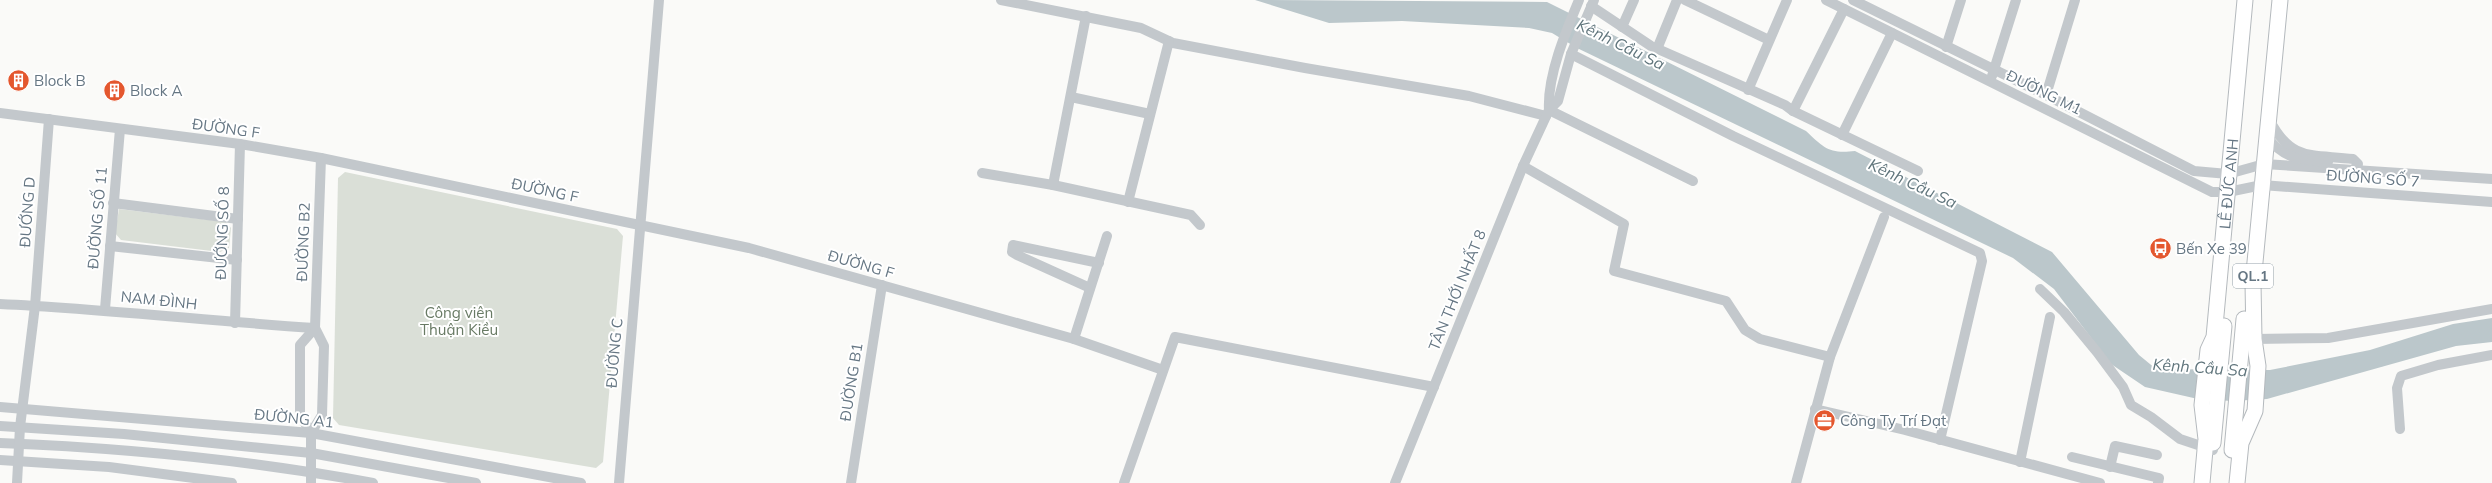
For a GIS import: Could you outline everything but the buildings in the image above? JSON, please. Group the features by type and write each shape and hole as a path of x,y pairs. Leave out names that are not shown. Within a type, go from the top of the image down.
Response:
{"highway":[{"name":"LÊ ĐỨC ANH","path":"2209,408 2222,348 2245,0"},
{"name":"LÊ ĐỨC ANH","path":"2233,173 2254,0"},
{"name":"LÊ ĐỨC ANH","path":"2228,483 2243,350 2259,166 2270,0"},
{"name":"LÊ ĐỨC ANH","path":"2259,166 2267,137 2280,0"},
{"name":"LÊ ĐỨC ANH","path":"2238,483 2241,443 2255,411 2258,366 2254,339 2253,284 2257,186"},
{"name":"LÊ ĐỨC ANH","path":"2209,408 2206,366 2214,337 2232,191"},
{"name":"QL.1","path":"2209,408 2210,483"},
{"name":"QL.1","path":"2202,483 2209,449"}],"street":[{"name":"ĐƯỜNG C","path":"618,483 659,0"},
{"path":"1001,0 1141,28 1169,41 1305,68 1469,96 1548,113 1693,180"},
{"name":"TÂN THỚI NHẤT 8","path":"1548,113 1548,99 1560,50 1577,0"},
{"path":"1622,27 1634,0"},
{"path":"1657,49 1677,0"},
{"path":"1685,0 1769,40"},
{"path":"1748,90 1786,0"},
{"name":"ĐƯỜNG M1","path":"1826,0 2212,192 2232,191 2257,186"},
{"name":"ĐƯỜNG M1","path":"1853,0 2046,95 2194,171 2233,173 2259,166"},
{"path":"1946,47 1961,0"},
{"path":"1990,82 2016,0"},
{"path":"2046,95 2075,0"},
{"path":"1593,3 1622,27 1657,49 1785,105 1793,111 1918,172"},
{"name":"TÂN THỚI NHẤT 8","path":"1395,483 1523,166 1548,113 1558,101 1571,54 1593,3"},
{"path":"1793,111 1844,9"},
{"path":"1053,185 1086,16"},
{"path":"1842,135 1892,33"},
{"path":"1128,202 1169,41"},
{"path":"1571,54 1733,136 1980,253 1982,261 1940,440"},
{"path":"1071,97 1150,114"},
{"name":"ĐƯỜNG F","path":"0,113 240,144 321,158 749,248 1074,339 1164,370"},
{"path":"2269,118 2284,142 2296,152 2353,159 2358,164"},
{"name":"ĐƯỚNG D","path":"17,483 20,428 35,306 49,119"},
{"name":"ĐƯỜNG SỐ 11","path":"105,310 120,129"},
{"path":"2267,137 2279,152 2288,157 2450,172 2462,177"},
{"name":"ĐƯỚNG SỐ 8","path":"235,323 240,144"},
{"name":"ĐƯỜNG B2","path":"311,483 312,433 322,415 324,346 315,328 321,158"},
{"path":"1523,166 1624,224 1614,271 1726,302 1745,330 1760,339 1830,357"},
{"name":"ĐƯỜNG SỐ 7","path":"2259,166 2492,179"},
{"path":"982,173 1053,185 1191,215 1200,225"},
{"name":"ĐƯỜNG SỐ 7","path":"2257,186 2492,202"},
{"path":"114,203 238,220"},
{"path":"1796,483 1830,357 1884,218"},
{"path":"1074,339 1107,236"},
{"path":"1090,288 1012,252 1013,245 1099,263"},
{"path":"110,246 236,260"},
{"name":"ĐƯỜNG B1","path":"851,483 882,285"},
{"path":"2040,289 2064,312 2097,352 2123,387 2130,405 2151,416 2180,438 2209,449"},
{"name":"NAM ĐÌNH","path":"0,304 105,310 235,323 315,328"},
{"path":"2254,339 2328,338 2492,309"},
{"path":"2020,462 2050,317"},
{"path":"312,433 300,415 300,345 315,328"},
{"path":"1124,483 1175,337 1434,387"},
{"path":"2400,430 2397,388 2401,376 2438,365 2492,355"},
{"name":"ĐƯỜNG A1","path":"0,407 312,433 581,483"},
{"path":"1815,409 1940,440 2100,483"},
{"path":"0,426 124,434 311,453 476,483"},
{"path":"0,443 144,452 312,472 373,483"},
{"path":"2110,467 2115,446 2157,455"},
{"path":"2072,458 2159,478 2158,483"},
{"path":"0,460 109,467 232,483"}],"green space":[{"name":"Công viên Thuận Kiều","path":"345,172 617,229 623,236 603,462 596,468 339,425 333,418 338,178"},
{"path":"119,209 226,222 231,228 229,248 220,252 121,240 115,233"}],"water":[{"name":"Kênh Cầu Sa","path":"1255,0 1547,2 1806,131 1823,146 1839,152 1855,151 2052,252 2139,355 2156,369 2270,370 2370,350 2453,324 2492,318 2492,342 2456,346 2267,399 2232,401 2198,399 2145,387 2111,364 2054,289 2013,258 1577,48 1552,33 1529,28 1402,21 1329,23"}],"place":[{"name":"Block B","path":"18,80"},
{"name":"Block A","path":"114,90"},
{"name":"Bến Xe 39","path":"2160,248"},
{"name":"Công Ty Trí Đạt","path":"1824,420"}]}
